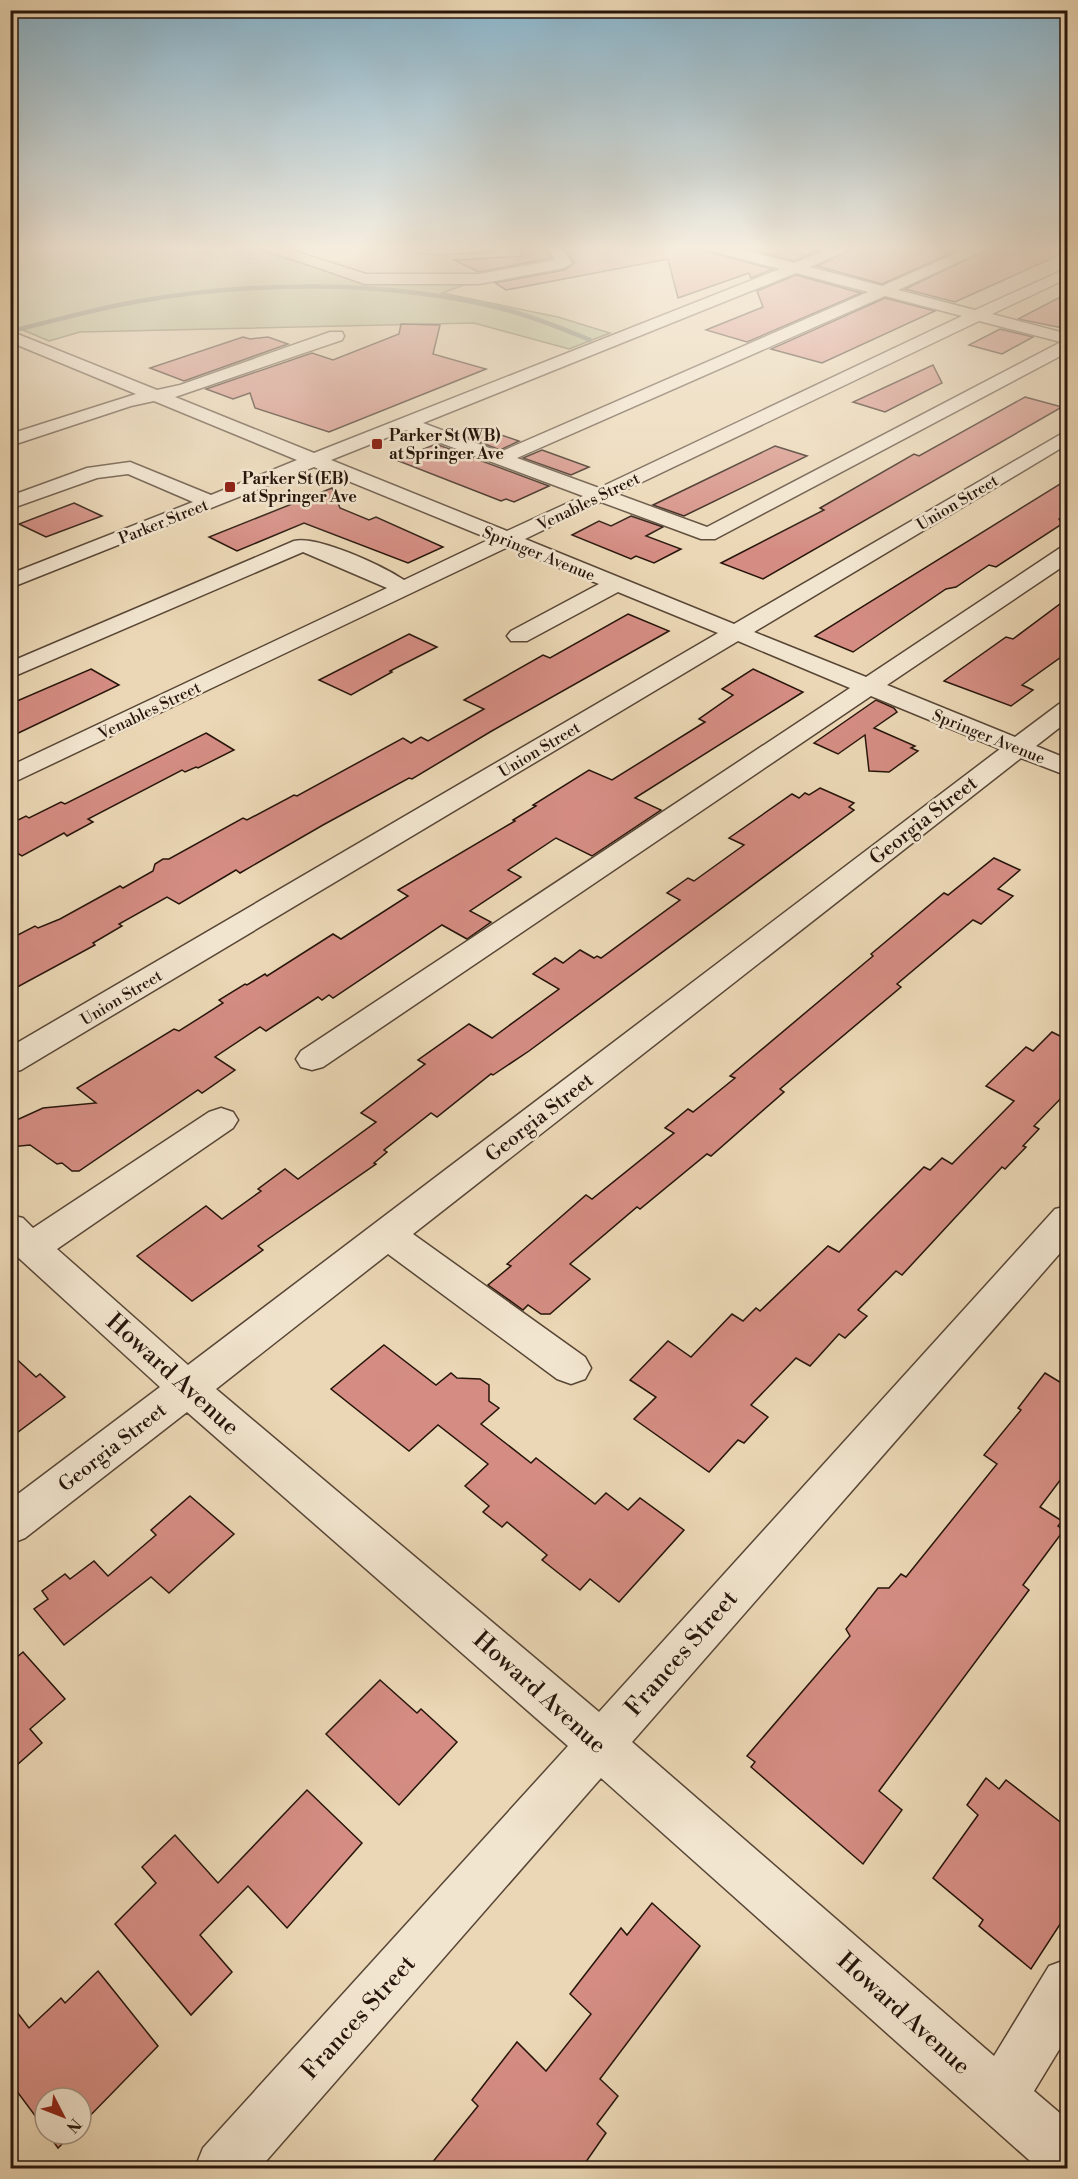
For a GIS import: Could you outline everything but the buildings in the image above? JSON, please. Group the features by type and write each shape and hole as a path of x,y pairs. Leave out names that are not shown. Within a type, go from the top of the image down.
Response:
{"street":[{"name":"Springer Avenue","path":"39,348 1068,768"},
{"path":"10,440 127,401 183,390 303,348"},
{"name":"Parker Street","path":"10,582 597,348"},
{"path":"501,458 757,348"},
{"name":"Venables Street","path":"10,776 909,348"},
{"path":"407,424 708,535 1063,348"},
{"name":"Union Street","path":"10,1062 1068,436"},
{"path":"10,503 94,472 130,468 211,502"},
{"path":"10,670 301,545 316,547 395,583 402,590"},
{"path":"312,1059 1068,554"},
{"path":"519,636 616,584"},
{"name":"Georgia Street","path":"10,1526 1068,709"},
{"path":"21,1238 221,1120"},
{"name":"Frances Street","path":"223,2169 1068,1219"},
{"path":"387,1234 571,1368"},
{"name":"Howard Avenue","path":"21,1238 188,1388 560,1707 600,1745 1068,2158"},
{"path":"999,2098 1068,1985"}],"place":[{"name":"Parker St (WB) at Springer Ave","path":"377,444"},
{"name":"Parker St (EB) at Springer Ave","path":"230,487"}]}
